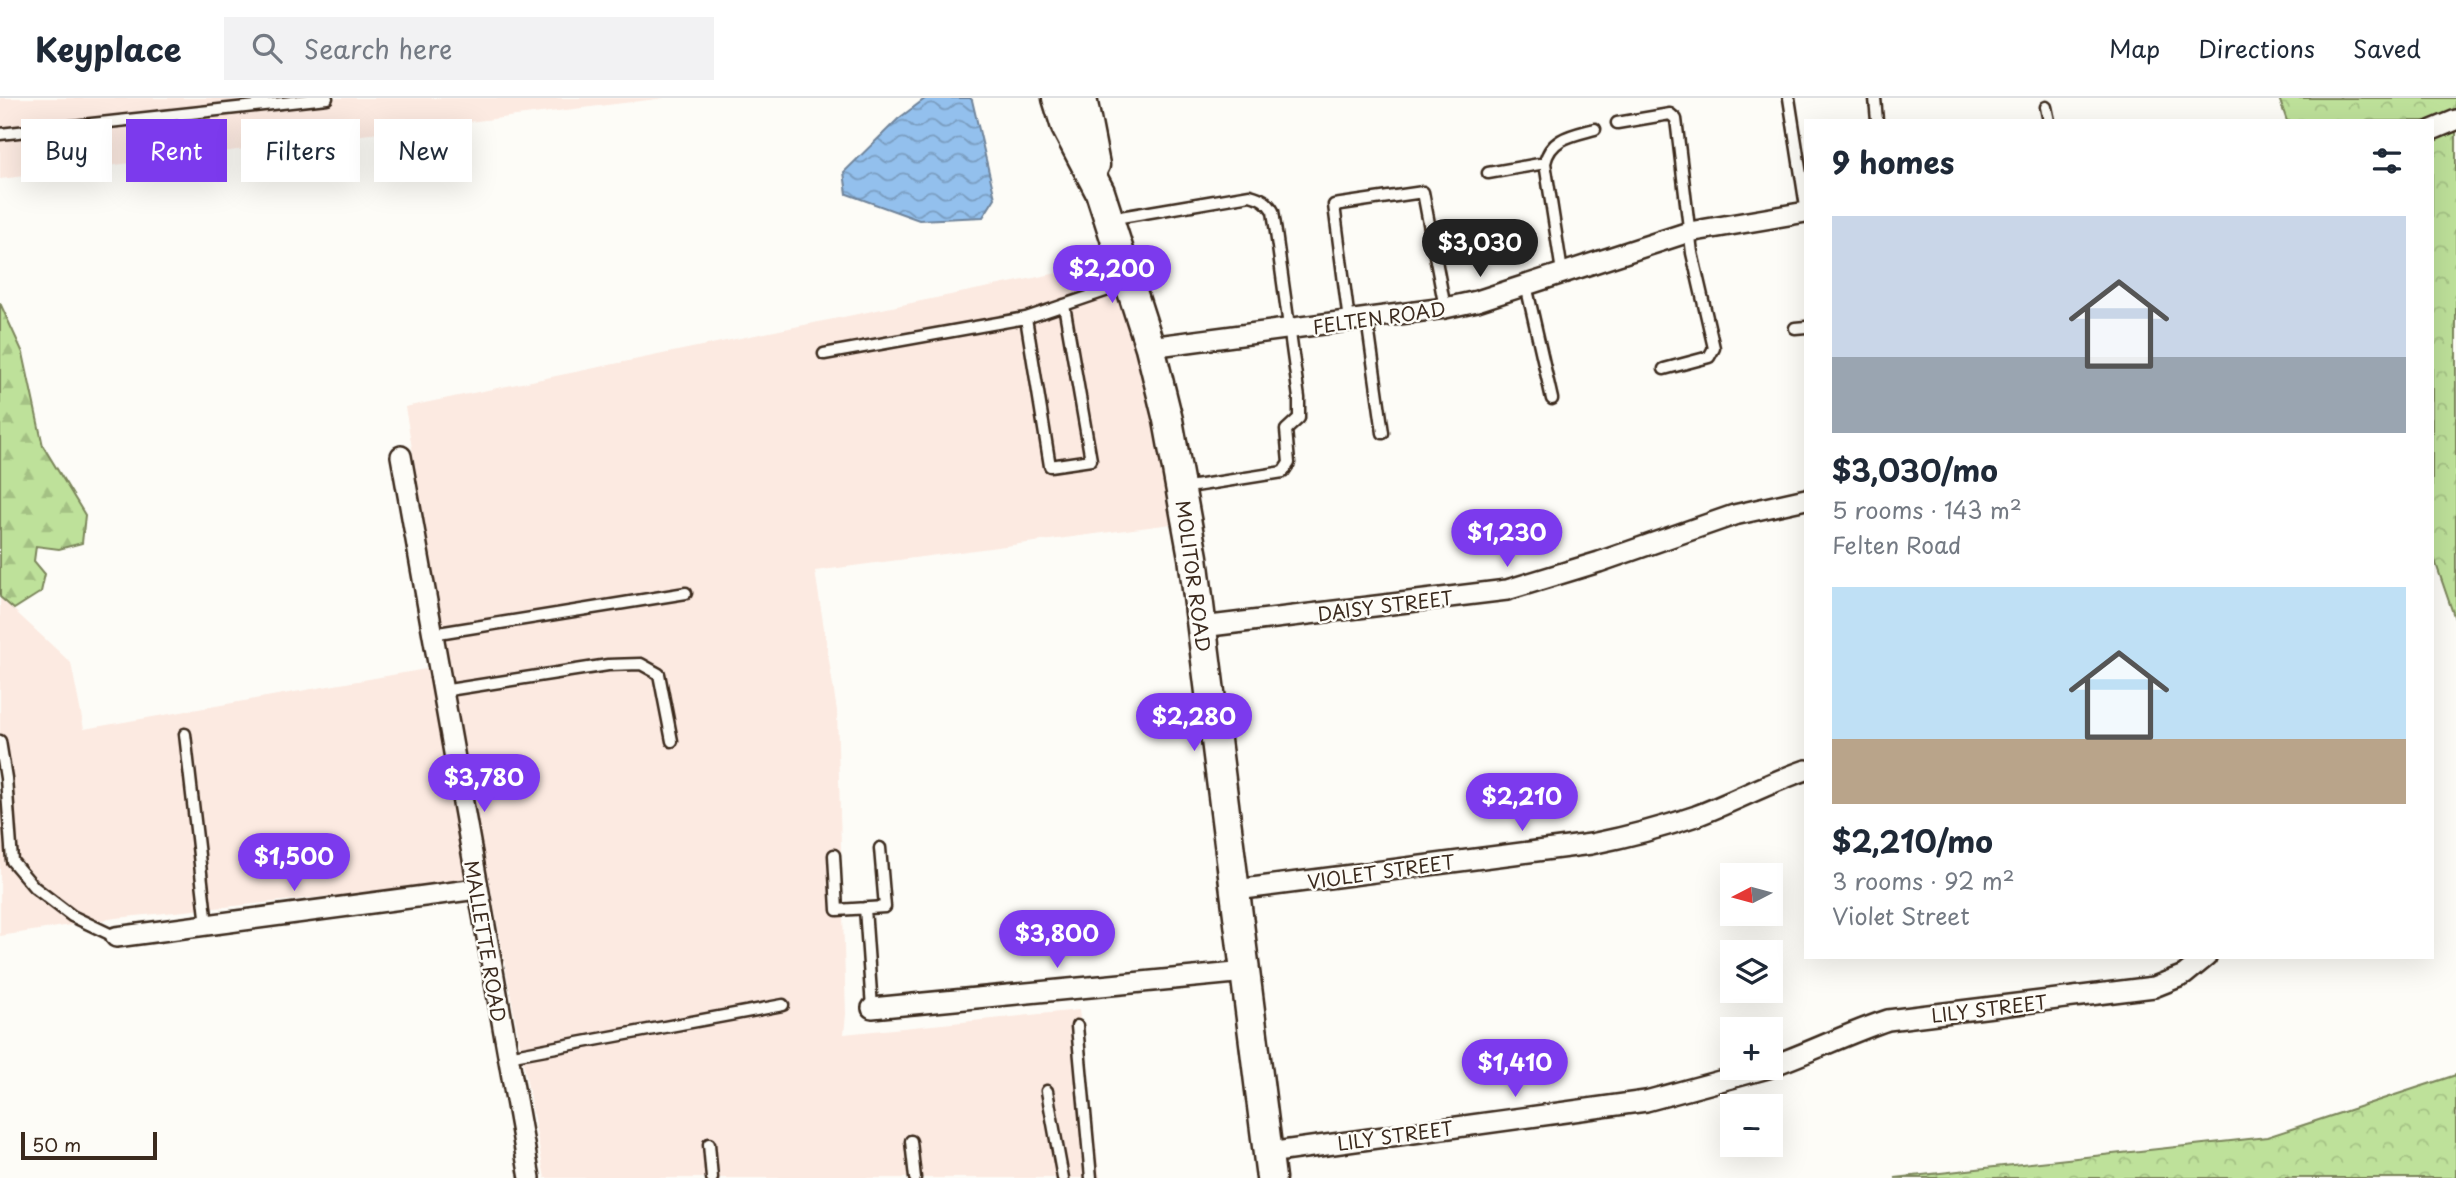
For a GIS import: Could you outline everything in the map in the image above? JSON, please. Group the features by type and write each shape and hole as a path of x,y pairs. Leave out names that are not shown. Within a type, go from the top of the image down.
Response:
{"street":[{"path":"1057,98 1066,127 1100,192"},
{"path":"1082,98 1100,192"},
{"path":"2434,129 2456,120"},
{"name":"MOLITOR ROAD","path":"1100,192 1150,347 1182,488 1236,890 1269,1165"},
{"name":"FELTEN ROAD","path":"1150,347 1445,308 1477,301 1689,232 1804,209"},
{"name":"MALLETTE ROAD","path":"401,456 530,1178"},
{"name":"DAISY STREET","path":"1202,627 1507,590 1599,562 1734,515 1804,499"},
{"name":"VIOLET STREET","path":"1236,890 1624,838 1697,815 1773,781 1804,771"},
{"path":"116,937 477,889"},
{"name":"LILY STREET","path":"1783,1062 1851,1032 1888,1020 2154,987 2184,975 2204,959"},
{"path":"872,1008 1246,972"},
{"name":"LILY STREET","path":"1269,1165 1646,1101 1722,1080"}],"lane":[{"path":"0,134 327,98"},
{"path":"1789,98 1804,196"},
{"path":"1875,98 1877,119"},
{"path":"2046,107 2049,119"},
{"path":"1617,123 1673,115 1680,147 1693,259 1714,348 1709,357 1664,369"},
{"path":"1562,272 1545,163 1547,153 1553,144 1565,138 1595,129"},
{"path":"1488,173 1545,163"},
{"path":"1383,433 1334,205 1423,192 1445,308"},
{"path":"1109,219 1250,195 1260,197 1273,211 1299,398 1299,418 1286,430 1289,463 1283,472 1182,488"},
{"path":"824,354 1026,318 1130,282"},
{"path":"1526,285 1552,399"},
{"path":"1026,318 1050,466 1091,460 1064,304"},
{"path":"432,634 686,593"},
{"path":"442,691 608,665 641,664 659,674 673,741"},
{"path":"185,734 206,925"},
{"path":"0,741 6,778 12,862 34,887 72,916 116,937"},
{"path":"834,855 837,910 885,907 880,848"},
{"path":"865,908 872,1008"},
{"path":"507,1056 783,1005"},
{"path":"1077,1026 1091,1178"},
{"path":"1047,1091 1063,1178"},
{"path":"911,1141 915,1178"},
{"path":"709,1144 712,1178"}],"shaded area":[{"path":"0,98 665,98 472,122 472,119 374,119 374,133 360,135 360,119 241,119 241,150 227,151 227,119 126,119 126,164 112,165 112,119 21,119 21,176 0,179"},
{"path":"1106,263 1145,361 1179,523 815,571 837,711 846,1014 844,1034 1079,1010 1100,1178 545,1178 489,880 116,918 0,936 0,597 71,663 84,729 449,665 405,407"}],"green space":[{"path":"2279,98 2456,98 2456,622 2434,558 2434,119 2286,119"},
{"path":"0,303 23,353 43,446 85,515 82,543 59,549 36,546 34,561 45,574 41,592 14,609 0,597"},
{"path":"2456,1075 2456,1178 1895,1178 2267,1137"}],"water":[{"path":"926,98 972,100 995,198 983,217 919,220 847,194 844,172 898,119"}]}
